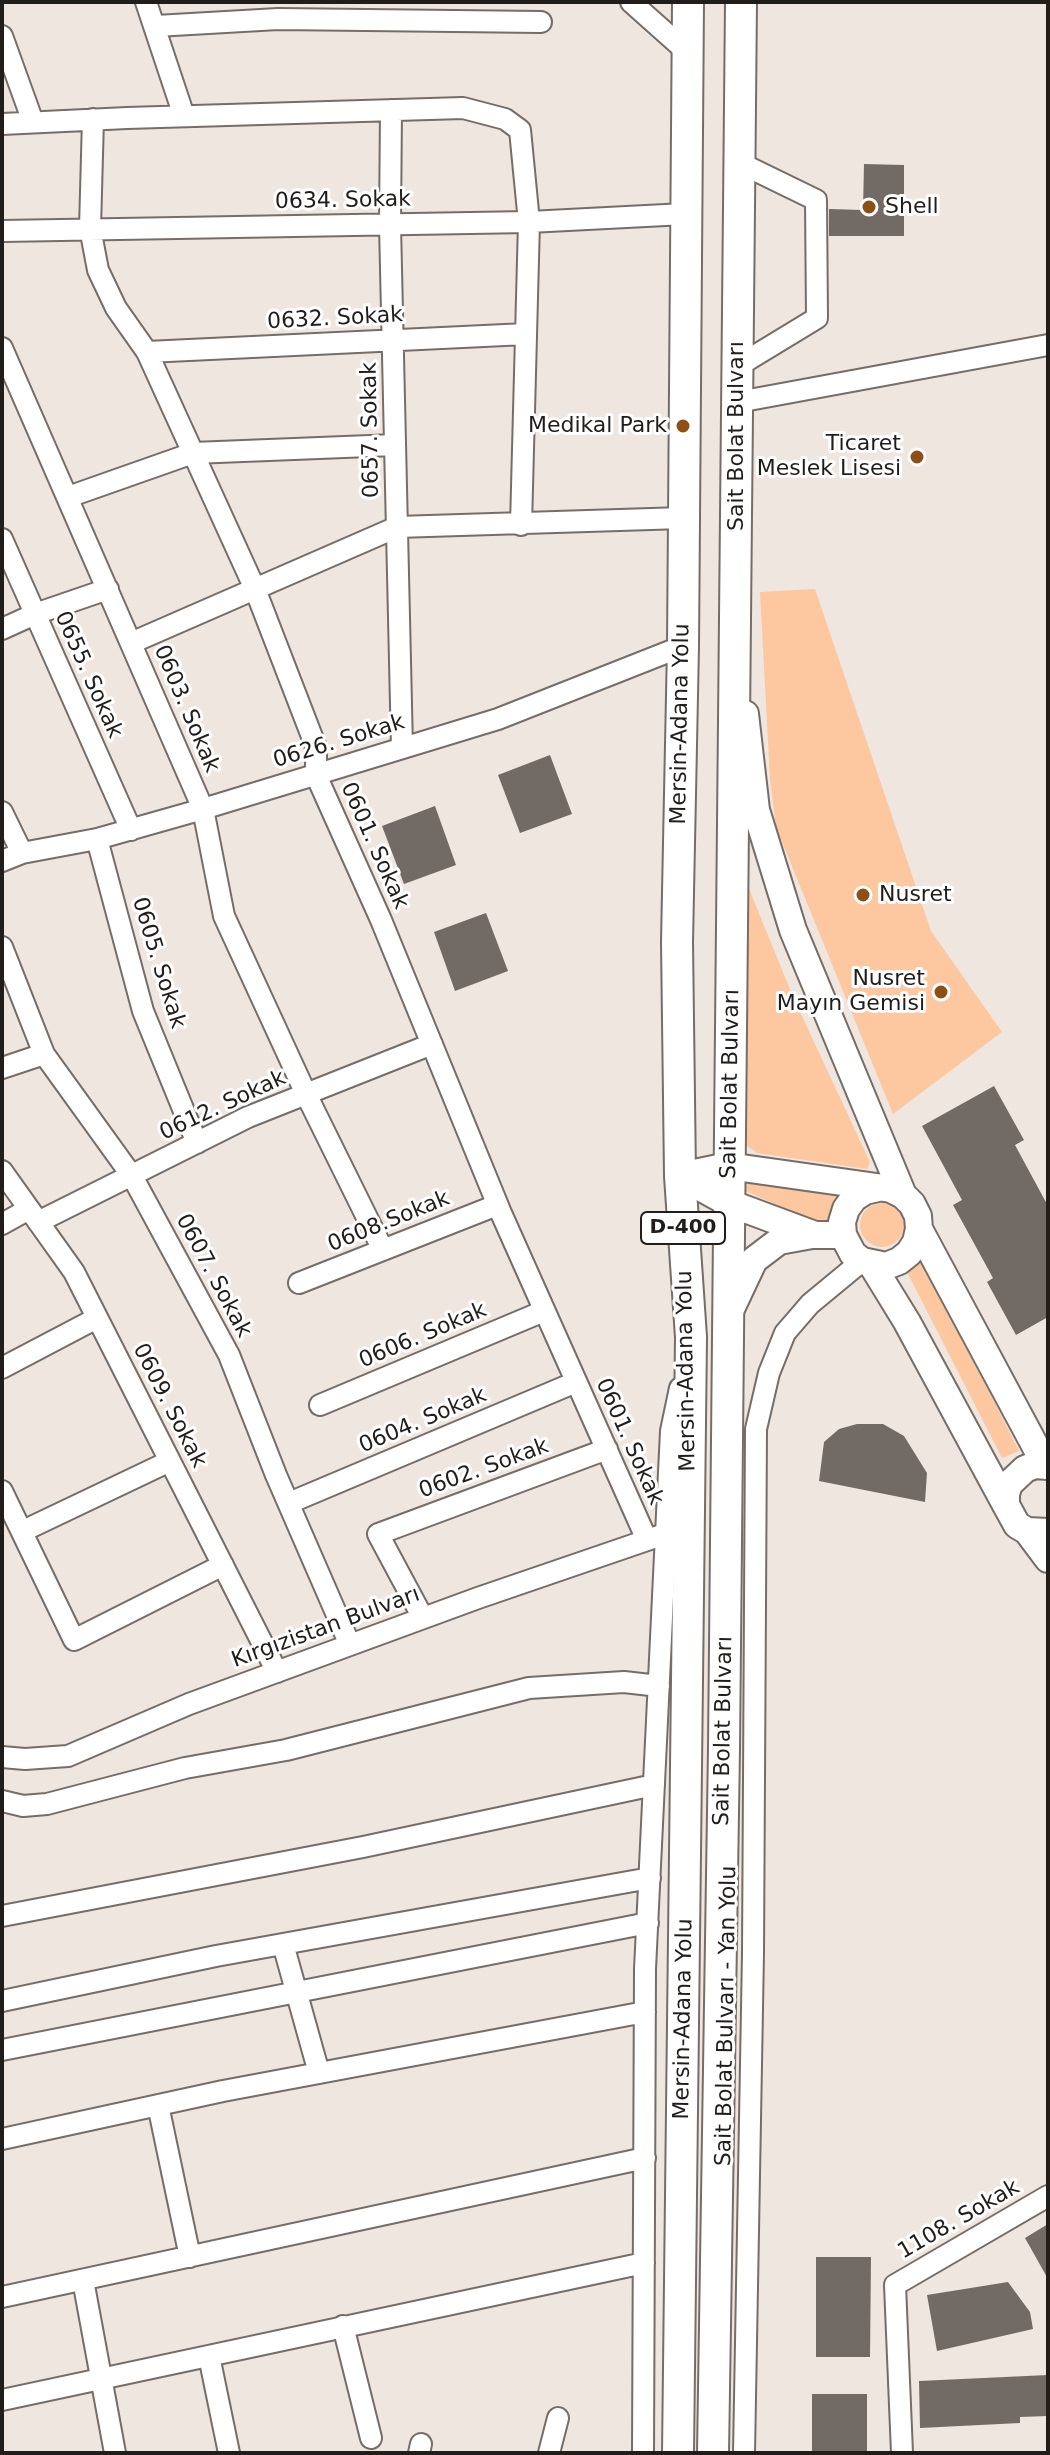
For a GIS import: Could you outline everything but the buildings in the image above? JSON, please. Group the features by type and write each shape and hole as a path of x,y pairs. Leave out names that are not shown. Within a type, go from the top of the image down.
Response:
{"highway":[{"name":"Mersin-Adana Yolu","path":"678,2453 691,1337 680,1176 677,942 683,646 688,2"},
{"name":"Sait Bolat Bulvarı","path":"713,2453 729,1313 728,1166 733,995 741,2"}],"main road":[{"path":"736,639 756,810 793,930 890,1191"},
{"path":"680,1176 728,1166 890,1191 912,1204 918,1216 916,1242 899,1261 886,1266 867,1263"},
{"path":"680,1176 729,1203 815,1235"},
{"path":"890,1191 865,1191 854,1198 842,1222 846,1245 867,1263 907,1322 1017,1525 1038,1532 1048,1559"},
{"path":"919,1229 1047,1466"},
{"path":"729,1313 754,1260 779,1241 815,1235 843,1235"},
{"path":"1006,1505 1009,1484 1016,1475 1035,1465 1047,1466"}],"street":[{"path":"146,2 184,116"},
{"path":"631,2 686,51"},
{"path":"156,26 278,19 541,22"},
{"path":"2,36 33,122"},
{"path":"2,124 463,108 505,119 520,130 529,222 521,525"},
{"name":"0657. Sokak","path":"391,110 390,225 402,748"},
{"name":"0601. Sokak","path":"93,119 90,228 98,270 116,308 147,352 255,589 316,747 316,775 381,920 497,1205 607,1449 657,1537"},
{"path":"738,366 817,318 816,200 740,163"},
{"name":"0634. Sokak","path":"2,231 529,222 685,214"},
{"name":"0632. Sokak","path":"147,352 526,334"},
{"path":"738,402 1048,345"},
{"name":"0603. Sokak","path":"3,353 203,809 224,916 306,1094 383,1250"},
{"path":"68,497 193,453 395,445"},
{"path":"131,643 397,527 683,518"},
{"name":"0655. Sokak","path":"2,539 131,830"},
{"path":"2,629 108,589"},
{"name":"0626. Sokak","path":"2,861 22,853 131,830 498,719 683,646"},
{"path":"2,812 22,853"},
{"name":"0605. Sokak","path":"97,839 143,1011 197,1143"},
{"name":"0607. Sokak","path":"2,947 44,1054 132,1176 229,1355 350,1645"},
{"name":"0612. Sokak","path":"2,1224 22,1204 132,1176 248,1117 432,1044"},
{"path":"2,1068 44,1054"},
{"name":"0609. Sokak","path":"2,1171 22,1204 74,1272 277,1672"},
{"name":"0608.Sokak","path":"299,1283 497,1205"},
{"name":"Sait Bolat Bulvarı - Yan Yolu","path":"744,2453 753,1937 756,1429 769,1373 785,1333 810,1304 867,1263"},
{"name":"0606. Sokak","path":"320,1405 544,1311"},
{"path":"2,1368 97,1318"},
{"path":"643,2453 645,2012 659,1686 657,1537 671,1431 691,1337"},
{"name":"0604. Sokak","path":"289,1503 576,1382"},
{"name":"0602. Sokak","path":"423,1618 378,1534 607,1449"},
{"path":"23,1531 170,1461"},
{"path":"2,1491 74,1640 223,1565"},
{"name":"Kırgızistan Bulvarı","path":"2,1757 68,1756 189,1704 657,1537"},
{"path":"2,1801 23,1806 47,1804 185,1768 286,1750 529,1688 624,1682 659,1686"},
{"path":"2,1916 363,1847 654,1785"},
{"path":"2,2001 283,1944 650,1878"},
{"path":"2,2050 648,1923"},
{"path":"283,1944 319,2073"},
{"path":"2,2139 319,2073 645,2012"},
{"path":"158,2105 190,2257"},
{"path":"2,2297 645,2158"},
{"name":"1108. Sokak","path":"902,2453 895,2285 1048,2196"},
{"path":"2,2400 644,2263"},
{"path":"83,2280 115,2453"},
{"path":"343,2326 371,2438"},
{"path":"209,2356 229,2453"},
{"path":"549,2453 558,2418"}],"shaded area":[{"path":"815,589 931,931 1002,1032 893,1114 776,827 770,779 760,592"},
{"path":"745,879 794,999 870,1162 867,1169 757,1153 747,1146"},
{"path":"751,1176 841,1195 830,1228 743,1190 742,1182"},
{"path":"882,1203 898,1209 904,1225 898,1241 882,1247 866,1241 860,1225 866,1209"},
{"path":"923,1259 1019,1451 1002,1458 907,1272"}],"place":[{"name":"Shell","path":"869,207"},
{"name":"Medikal Park","path":"683,426"},
{"name":"Ticaret Meslek Lisesi","path":"917,457"},
{"name":"Nusret","path":"863,895"},
{"name":"Nusret Mayın Gemisi","path":"941,992"}]}
